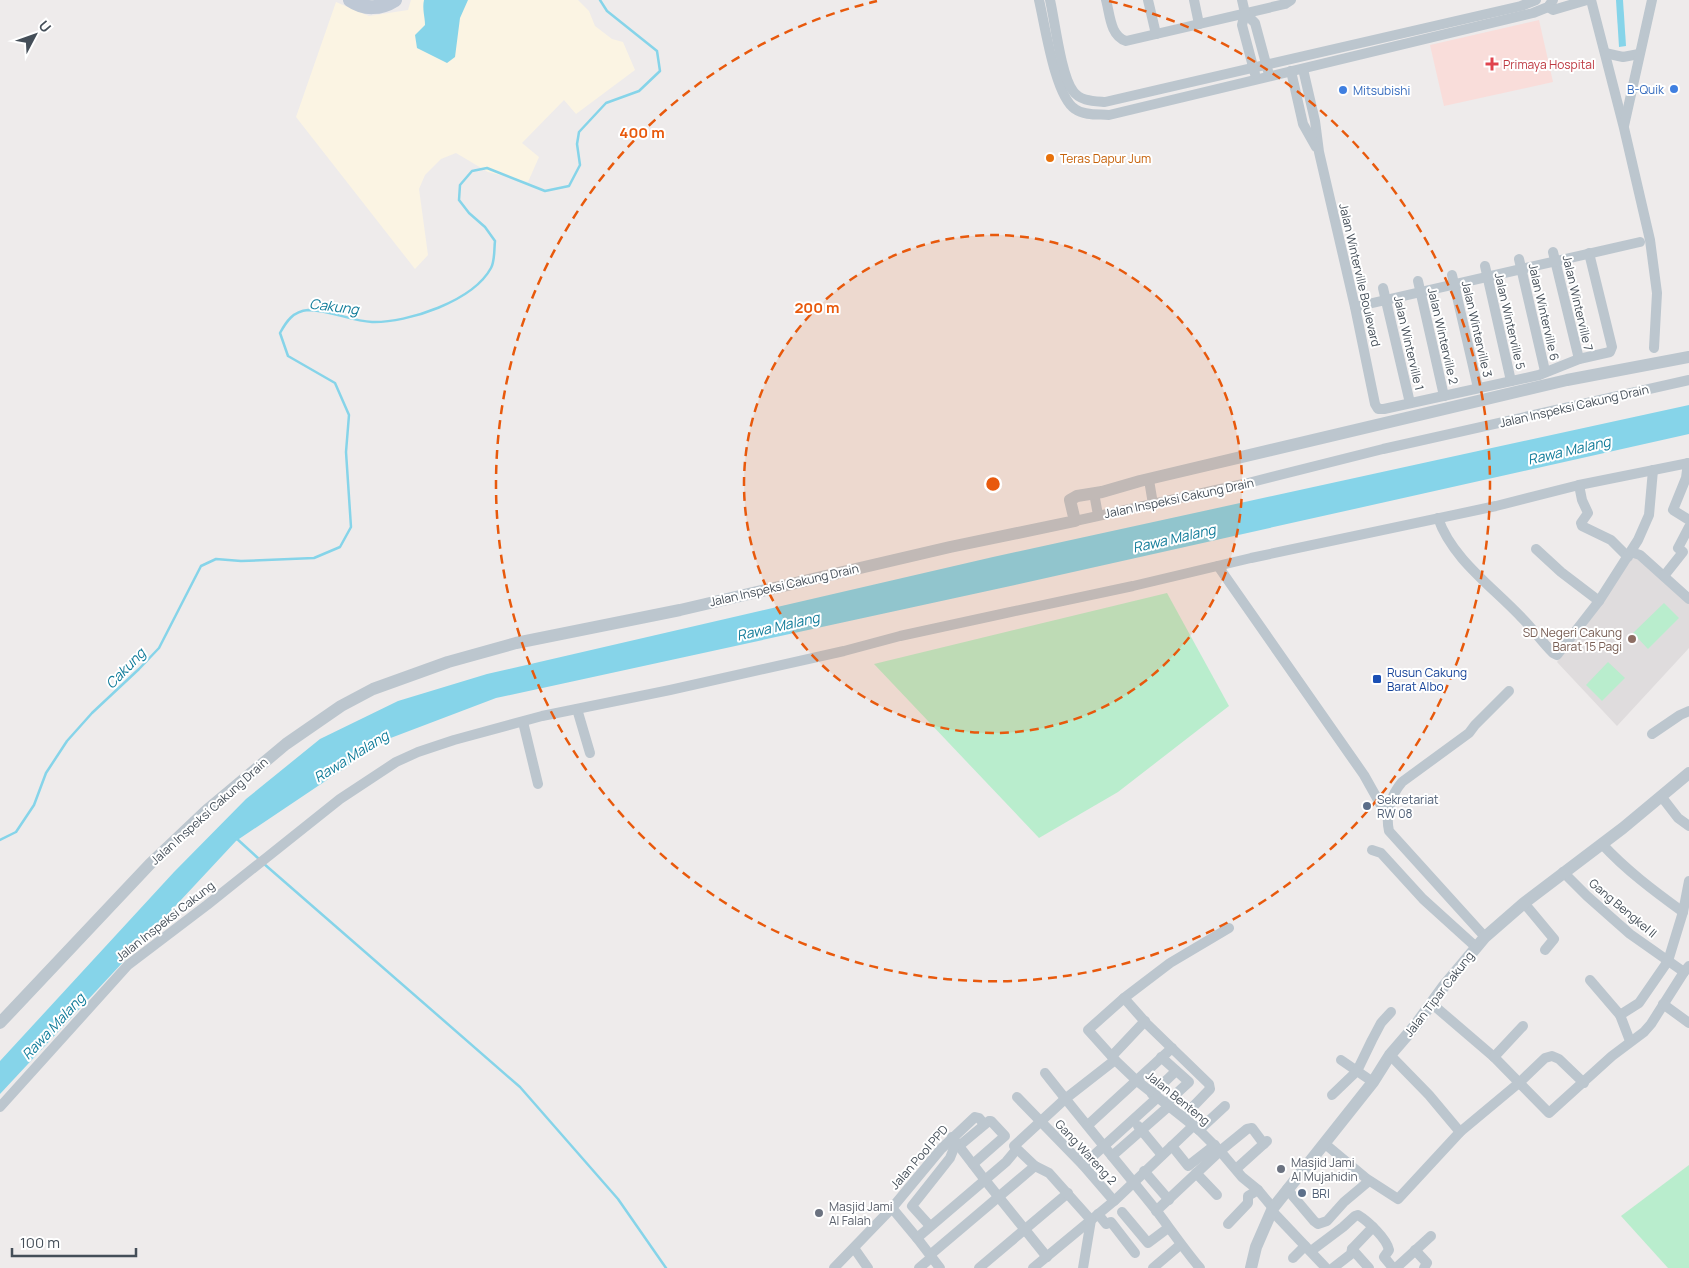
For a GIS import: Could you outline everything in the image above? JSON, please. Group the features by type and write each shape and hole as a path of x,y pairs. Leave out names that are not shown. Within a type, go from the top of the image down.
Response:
{"main road":[{"path":"350,0 361,6 374,8 395,0"}],"street":[{"path":"1039,0 1059,85 1066,99 1075,110 1088,114 1109,115 1533,14 1550,3 1553,10 1589,0 1605,53 1650,240 1656,293 1654,348"},
{"path":"1050,0 1067,79 1073,92 1080,98 1105,102 1521,6 1536,0"},
{"path":"1106,0 1115,33 1119,39 1126,41 1286,4 1291,0"},
{"path":"1148,0 1156,34"},
{"path":"1194,0 1199,24"},
{"path":"1242,0 1245,13 1242,25 1256,80"},
{"path":"1624,128 1652,0"},
{"path":"1245,13 1254,23 1270,76"},
{"path":"1605,53 1623,57 1639,54"},
{"path":"1302,69 1315,121 1319,152"},
{"path":"1291,71 1303,124 1319,152"},
{"name":"Jalan Winterville Boulevard","path":"1319,152 1355,307 1375,404 1378,408 1384,409 1410,403"},
{"path":"1355,307 1386,299 1419,286 1453,280 1554,256 1589,253 1640,242"},
{"path":"1410,403 1538,375 1579,360 1610,352 1612,347 1589,253"},
{"name":"Jalan Winterville 7","path":"1554,256 1579,360"},
{"name":"Jalan Winterville 6","path":"1520,264 1545,371"},
{"name":"Jalan Winterville 5","path":"1486,271 1511,381"},
{"name":"Jalan Winterville 3","path":"1453,280 1478,388"},
{"name":"Jalan Winterville 2","path":"1419,286 1444,396"},
{"name":"Jalan Winterville 1","path":"1383,288 1410,403"},
{"path":"1075,521 1070,499 1567,380 1689,358"},
{"name":"Jalan Inspeksi Cakung Drain","path":"0,1023 150,864 207,810 274,753 331,712 388,682 516,643 680,610 934,551 1248,483 1383,449 1689,380"},
{"path":"538,784 523,722 844,652 900,636 1496,506 1579,485 1689,463 1686,478 1673,510 1689,527 1678,548 1683,552 1664,576"},
{"path":"1438,518 1444,535 1458,552 1556,655 1599,601 1638,540 1649,515 1653,470"},
{"path":"1148,480 1153,504"},
{"path":"1579,485 1582,500 1588,513 1581,523 1582,526 1611,540 1629,554 1640,555 1689,599"},
{"path":"1094,493 1098,516"},
{"path":"1536,549 1561,572 1599,601"},
{"path":"1218,566 1377,795 1387,816 1389,831 1485,937"},
{"path":"1387,816 1395,790 1402,782 1470,733 1475,725 1509,691"},
{"path":"577,709 590,753"},
{"path":"1652,734 1689,711"},
{"name":"Jalan Inspeksi Cakung","path":"0,1107 128,965 345,795 396,762 437,745 523,722"},
{"name":"Jalan Tipar Cakung","path":"1251,1268 1256,1247 1272,1210 1373,1082 1390,1055 1476,947 1524,903 1602,844 1689,773"},
{"path":"1662,796 1678,818 1689,826"},
{"path":"1602,844 1648,887 1683,912"},
{"path":"1372,850 1381,853 1422,899 1476,947"},
{"name":"Gang Bengkel II","path":"1563,872 1630,934 1668,961 1686,969"},
{"path":"1620,1015 1639,1003 1668,961 1683,912 1689,881"},
{"path":"1524,903 1554,939 1545,950"},
{"path":"1184,1116 1208,1091 1210,1086 1144,1021 1124,998 1170,963 1229,928"},
{"path":"1431,1003 1520,1082 1549,1113 1584,1083 1608,1059 1644,1032 1686,969"},
{"path":"1590,980 1620,1015 1630,1041"},
{"name":"Jalan Benteng","path":"1124,998 1088,1030 1136,1080 1154,1096 1197,1127 1218,1148 1242,1177 1258,1190 1272,1210 1326,1268"},
{"path":"1663,1004 1689,1023"},
{"path":"1332,1095 1357,1072 1381,1023 1390,1012"},
{"path":"1135,1253 1111,1222 1106,1224 1095,1217 1049,1173 1035,1166 1016,1150 1014,1146 1113,1058 1144,1021"},
{"path":"1494,1058 1523,1026"},
{"path":"1088,1125 1172,1048"},
{"path":"1390,1055 1428,1094 1460,1132"},
{"path":"1324,1143 1369,1181 1398,1199 1460,1132 1520,1082 1545,1058 1552,1056 1559,1059 1584,1083"},
{"path":"1112,1156 1188,1084 1187,1080 1162,1057"},
{"path":"1341,1060 1373,1082"},
{"path":"1083,1165 1132,1120 1176,1071"},
{"path":"1045,1073 1200,1268"},
{"name":"Gang Wareng 2","path":"1017,1097 1083,1165 1114,1201"},
{"path":"1032,1268 1114,1201 1172,1146 1225,1106"},
{"name":"Jalan Pool PPD","path":"834,1268 892,1208 927,1165 956,1142 975,1117 979,1118 984,1124 991,1121 1005,1136 973,1164"},
{"path":"1132,1120 1162,1155"},
{"path":"1172,1146 1188,1166 1249,1127 1252,1128 1266,1142 1236,1169"},
{"path":"956,1142 1047,1256"},
{"path":"930,1226 912,1206 950,1158 956,1142"},
{"path":"1156,1211 1196,1173 1218,1148"},
{"path":"918,1238 1006,1162 1016,1150"},
{"path":"927,1165 937,1175"},
{"path":"919,1268 1035,1166"},
{"path":"1144,1171 1168,1200"},
{"path":"1196,1173 1218,1196"},
{"path":"1287,1190 1314,1221 1322,1224 1369,1181"},
{"path":"1228,1224 1248,1203 1248,1196 1258,1190"},
{"path":"979,1268 1068,1193"},
{"path":"892,1208 918,1238 940,1268"},
{"path":"1122,1212 1148,1243 1168,1228"},
{"path":"1293,1258 1355,1216 1361,1217 1373,1227 1389,1246 1389,1250 1384,1257 1395,1268 1432,1236"},
{"path":"1083,1268 1095,1217"},
{"path":"1334,1268 1351,1254 1352,1249 1373,1227"},
{"path":"1153,1268 1180,1245"},
{"path":"854,1248 868,1268"},
{"path":"1352,1249 1369,1268"},
{"path":"1415,1250 1427,1264 1424,1268"}],"shaded area":[{"path":"411,0 578,0 589,11 595,26 612,39 623,42 635,70 576,114 564,100 522,143 539,157 528,182 488,172 456,153 441,159 425,175 419,189 428,255 415,269 296,117 336,2 369,16 408,10"},
{"name":"Primaya Hospital","path":"1539,20 1553,82 1444,106 1430,45"},
{"name":"SD Negeri Cakung Barat 15 Pagi","path":"1635,554 1689,602 1689,648 1617,726 1557,662 1582,630"}],"green space":[{"path":"1167,593 1229,706 1118,792 1039,838 874,664"},
{"path":"1664,603 1679,618 1648,649 1633,633"},
{"path":"1608,662 1625,678 1602,701 1586,685"},
{"path":"1689,1165 1689,1268 1668,1268 1621,1216"}],"water":[{"path":"424,0 468,0 460,18 455,57 447,63 417,48 415,35 425,25"},
{"path":"1616,0 1623,0 1626,46 1619,47"},
{"name":"Rawa Malang","path":"1689,405 1689,434 1015,585 496,698 388,739 236,841 0,1094 0,1061 174,872 246,799 320,739 398,701 487,674 993,557"}],"waterway":[{"name":"Cakung","path":"0,840 16,832 34,805 46,773 67,741 92,713 159,648 201,566 216,559 241,561 314,558 340,547 351,527 346,452 349,415 335,383 288,356 280,333 294,315 308,310 372,322 403,319 438,308 455,300 482,280 491,268 494,258 495,241 485,227 469,213 459,200 460,185 472,171 487,168 545,191 569,186 580,165 577,144 579,132 606,103 639,91 660,71 657,51 607,11 600,0"},
{"path":"236,838 259,859"},
{"path":"263,863 520,1087 618,1199 666,1268"}],"place":[{"name":"Primaya Hospital","path":"1492,64"},
{"name":"B-Quik","path":"1674,89"},
{"name":"Mitsubishi","path":"1343,90"},
{"name":"Teras Dapur Jum","path":"1050,158"},
{"name":"SD Negeri Cakung Barat 15 Pagi","path":"1632,639"},
{"name":"Rusun Cakung Barat Albo","path":"1377,679"},
{"name":"Sekretariat RW 08","path":"1367,806"},
{"name":"Masjid Jami Al Mujahidin","path":"1281,1169"},
{"name":"BRI","path":"1302,1193"},
{"name":"Masjid Jami Al Falah","path":"819,1213"}]}
